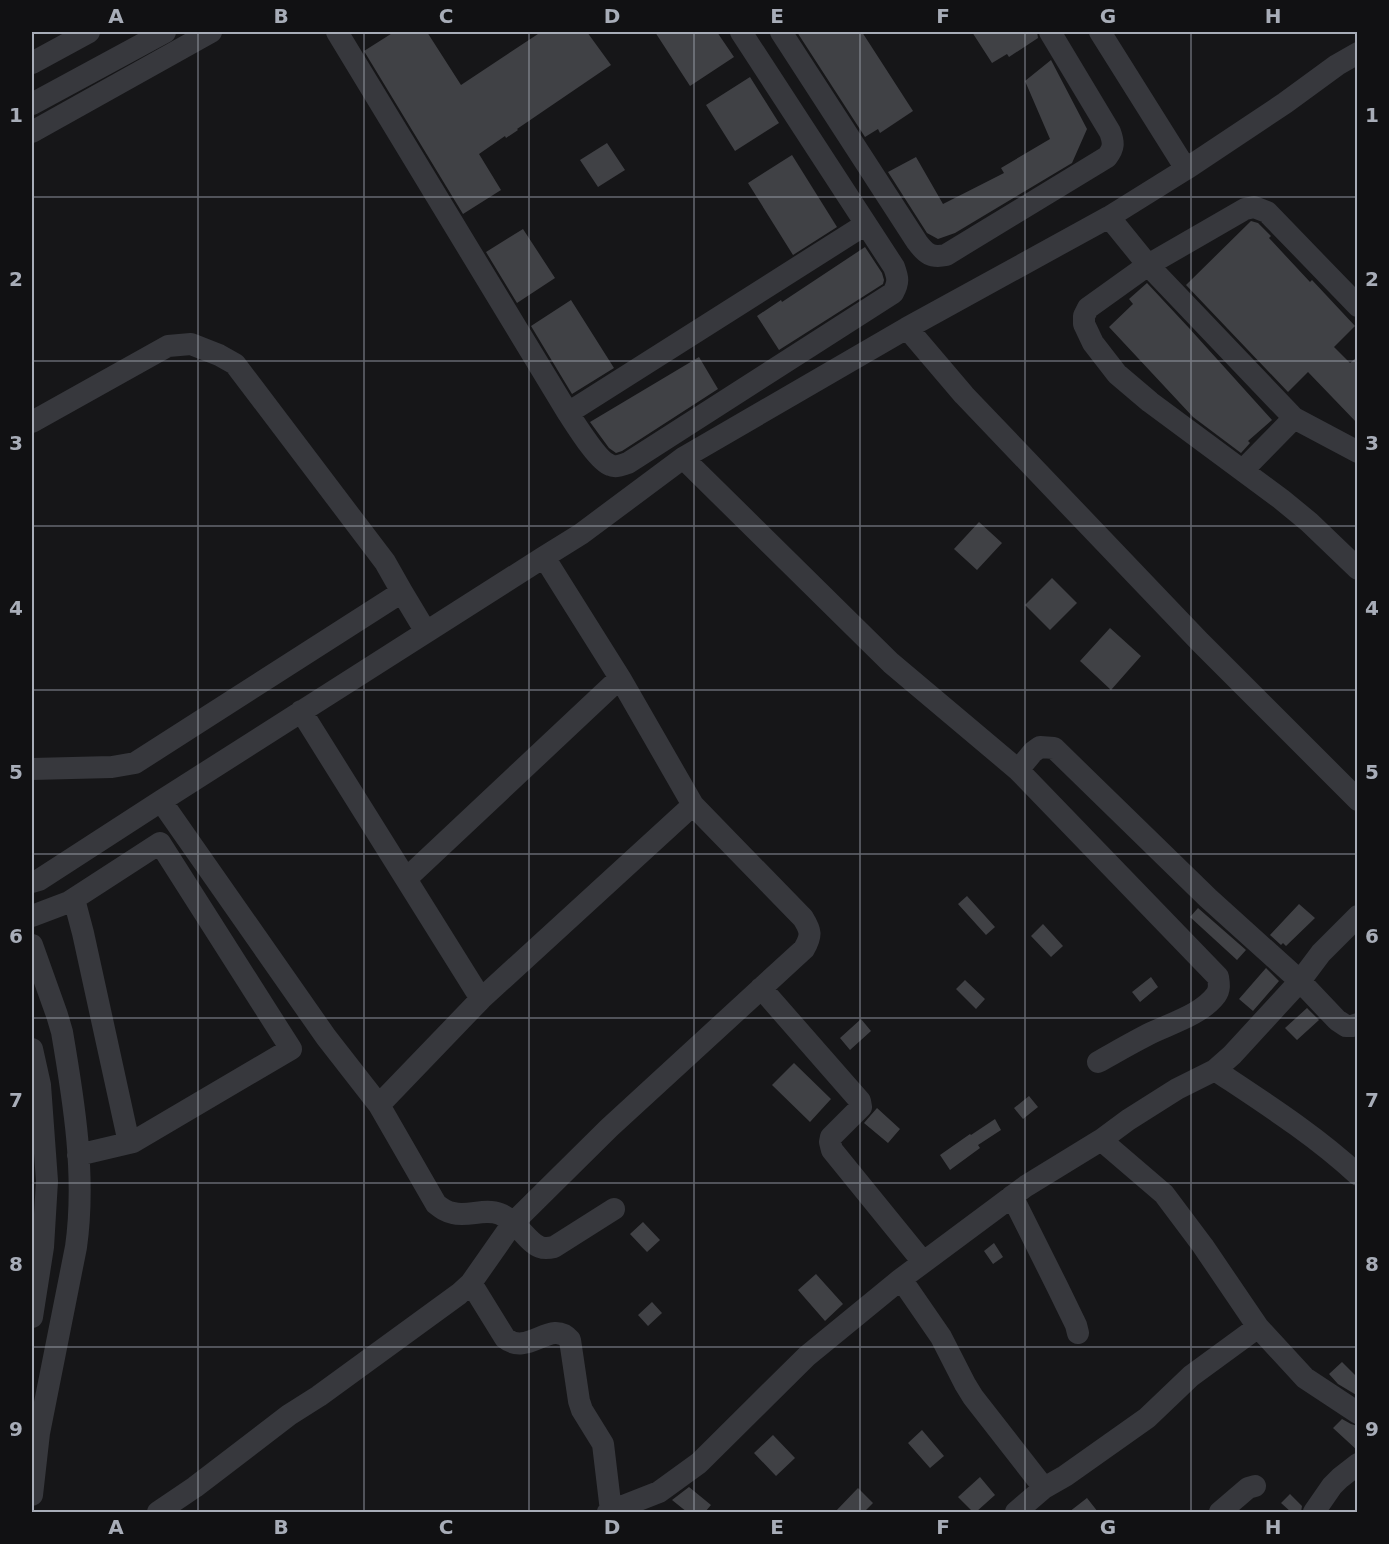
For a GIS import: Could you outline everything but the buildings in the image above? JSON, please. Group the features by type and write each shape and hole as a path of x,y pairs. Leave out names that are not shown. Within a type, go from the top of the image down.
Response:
{"street":[{"path":"32,63 89,32"},
{"path":"32,104 165,32"},
{"path":"32,132 211,32"},
{"path":"337,32 568,413 602,461 611,466 628,463 893,293 898,284 894,267 741,32"},
{"path":"781,32 917,242 931,256 937,257 946,255 1107,158 1113,150 1110,132 1050,32"},
{"path":"1100,32 1186,169"},
{"path":"32,882 39,880 582,534 683,458 906,328 1109,217 1186,169 1358,53"},
{"path":"1358,306 1267,212 1254,207 1245,209 1148,265 1088,308 1084,316 1084,324 1093,344 1117,374 1150,402 1309,522 1358,569"},
{"path":"1109,217 1148,265 1294,418 1358,452"},
{"path":"568,413 866,224"},
{"path":"906,328 980,412 1200,642 1358,800"},
{"path":"32,422 168,346 191,344 219,355 235,364 385,562 426,632"},
{"path":"1243,470 1294,418"},
{"path":"683,458 891,663 1018,770 1218,977 1218,991 1214,997 1192,1014 1098,1062"},
{"path":"158,1512 451,1300 471,1283 513,1223 609,1128 804,949 809,940 810,929 803,918 693,805 621,678 544,557"},
{"path":"32,769 112,767 135,764 402,592"},
{"path":"406,879 621,678"},
{"path":"301,711 482,999"},
{"path":"1018,770 1040,747 1054,748 1208,898 1300,981 1336,1020 1346,1026 1358,1024"},
{"path":"161,801 320,1027 379,1105 436,1204 455,1214 484,1212 501,1214 535,1244 548,1248 554,1247 614,1209"},
{"path":"379,1105 482,999 693,805"},
{"path":"32,916 74,899 160,843 291,1049 133,1142 78,1155"},
{"path":"74,899 129,1143"},
{"path":"471,1283 505,1338 510,1342 523,1344 552,1333 560,1333 570,1340 579,1401 582,1410 598,1434 604,1450 610,1512 659,1492 699,1463 798,1364 923,1262 1026,1186 1101,1140 1177,1089 1215,1070 1232,1055 1300,981 1321,953 1358,916"},
{"path":"32,945 62,1032 78,1143 79,1226 39,1433 32,1495"},
{"path":"761,988 860,1101 861,1107 831,1137 832,1150 923,1262"},
{"path":"32,1048 40,1084 47,1180 43,1247 32,1317"},
{"path":"1215,1070 1352,1163"},
{"path":"1101,1140 1164,1194 1203,1246 1258,1327 1305,1378 1358,1413"},
{"path":"1012,1196 1078,1333"},
{"path":"901,1279 941,1337 973,1397 1044,1488"},
{"path":"1016,1512 1044,1488 1065,1476 1147,1418 1196,1372 1258,1327"},
{"path":"1314,1512 1332,1486 1358,1464"},
{"path":"1220,1512 1248,1488 1256,1486"}]}
